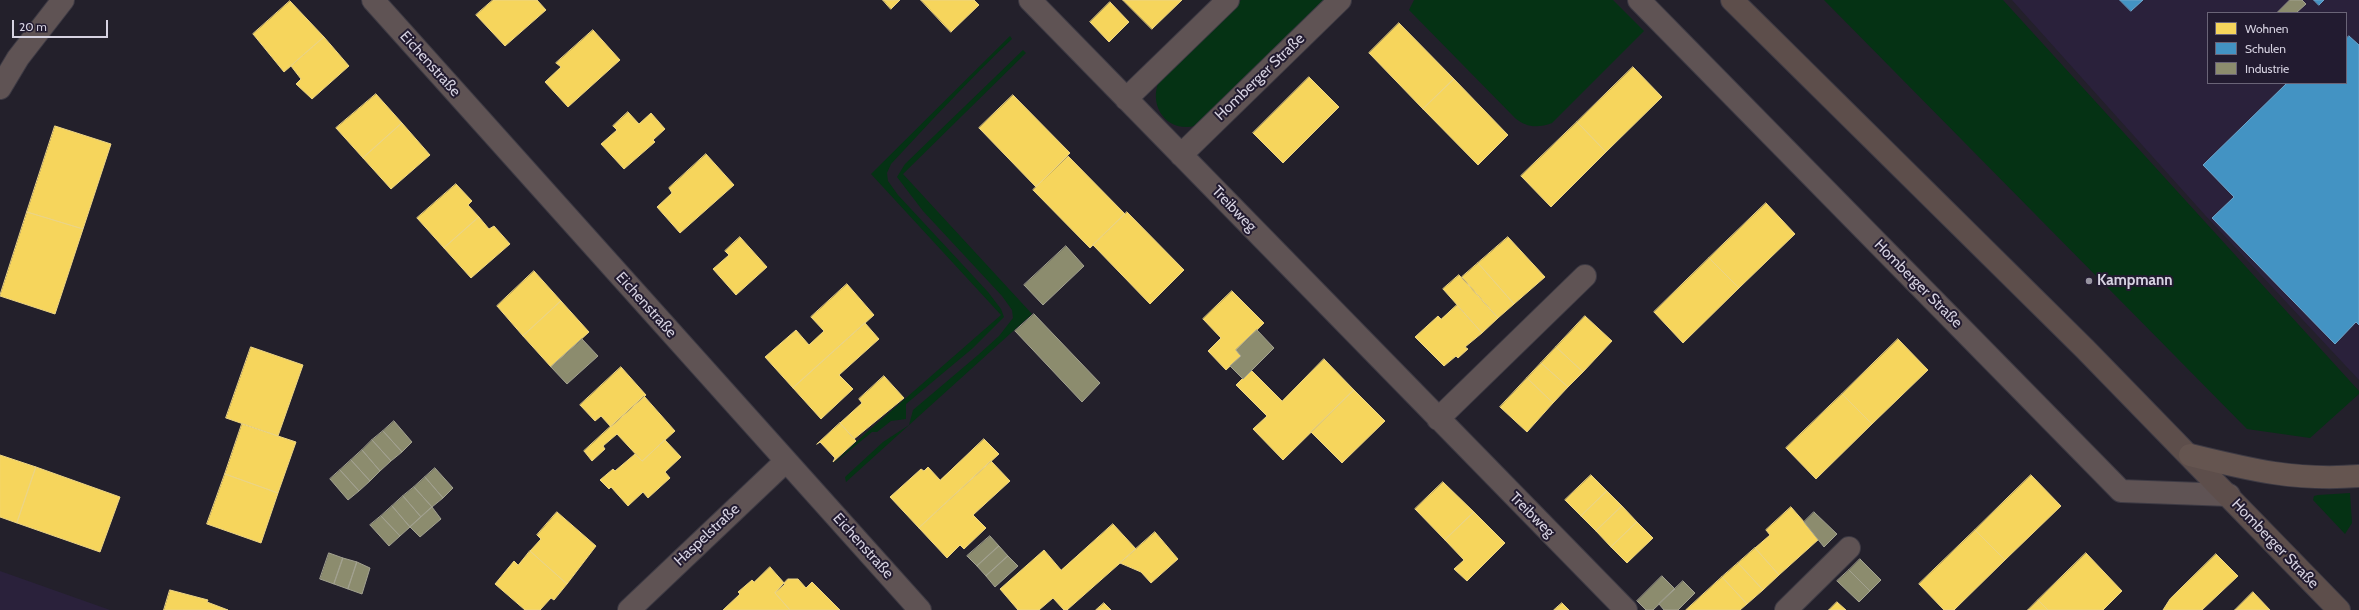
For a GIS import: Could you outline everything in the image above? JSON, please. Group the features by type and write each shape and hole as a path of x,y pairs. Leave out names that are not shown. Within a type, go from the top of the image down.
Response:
{"main road":[{"name":"Homberger Straße","path":"1732,0 2058,321 2190,455 2339,610"},
{"path":"2190,455 2257,471 2300,478 2359,476"}],"street":[{"path":"0,88 18,58 63,0"},
{"name":"Eichenstraße","path":"373,0 920,610"},
{"name":"Treibweg","path":"1030,0 1626,610"},
{"path":"1126,99 1228,0"},
{"name":"Homberger Straße","path":"1181,155 1340,0"},
{"name":"Homberger Straße","path":"1639,0 2122,491 2229,496"},
{"path":"1438,419 1585,276"},
{"name":"Haspelstraße","path":"629,610 786,461"},
{"path":"1786,610 1849,548"}],"shaded area":[{"path":"2012,0 2359,0 2359,380 2205,215"},
{"path":"0,571 110,610 0,610"}],"green space":[{"path":"1241,0 1329,0 1195,126 1185,127 1168,121 1162,116 1156,100 1156,90 1159,81"},
{"path":"1414,0 1613,0 1644,31 1552,123 1542,126 1533,126 1524,124 1515,118 1409,10"},
{"path":"1824,0 2003,0 2359,391 2359,394 2310,438 2247,429"},
{"path":"1010,36 1012,39 891,164 887,173 888,181 898,195 988,292 1001,309 1004,317 973,348 906,404 906,419 891,421 877,432 872,432 832,465 867,432 1001,315 871,174"},
{"path":"1023,50 1026,53 903,174 1032,314 846,482 845,477 883,442 909,425 913,410 999,336 1013,318 1012,310 1002,296 923,211 897,177 905,164"},
{"path":"2350,493 2352,523 2345,534 2313,500 2314,496 2318,495"}],"building: Wohnen":[{"path":"493,0 537,0 546,10 505,46 476,15"},
{"path":"883,0 900,0 891,9"},
{"path":"921,0 974,0 979,5 951,32"},
{"path":"1123,0 1182,0 1152,29"},
{"path":"290,1 324,37 284,72 253,34"},
{"path":"1110,2 1129,22 1109,42 1090,22"},
{"path":"1399,23 1454,79 1423,109 1369,53"},
{"path":"593,30 620,60 568,107 545,82 561,67 556,63"},
{"path":"324,37 349,66 312,99 296,84 301,79 291,66"},
{"path":"1633,67 1662,97 1606,152 1577,122"},
{"path":"1309,77 1339,107 1283,163 1253,133"},
{"path":"1454,79 1508,135 1478,165 1423,109"},
{"path":"376,94 402,123 363,158 336,128"},
{"path":"1013,95 1070,153 1036,187 979,128"},
{"path":"628,112 639,124 651,113 665,129 653,140 655,142 624,169 601,144 617,130 613,126"},
{"path":"1577,122 1606,152 1551,207 1521,176"},
{"path":"402,123 430,155 391,189 363,158"},
{"path":"55,126 111,144 83,229 27,212"},
{"path":"706,154 734,185 680,233 657,207 672,193 669,188"},
{"path":"1068,156 1125,214 1090,248 1033,190"},
{"path":"456,184 472,201 468,205 479,217 444,248 417,218"},
{"path":"1766,203 1795,234 1739,288 1709,258"},
{"path":"27,212 83,229 55,314 0,296"},
{"path":"1127,212 1184,270 1150,304 1093,245"},
{"path":"479,217 489,229 494,226 510,244 471,278 444,248"},
{"path":"740,237 767,267 736,295 713,269 729,255 725,251"},
{"path":"1508,237 1545,277 1514,304 1478,263"},
{"path":"1709,258 1739,288 1683,343 1654,312"},
{"path":"1478,263 1514,304 1498,318 1462,277"},
{"path":"534,271 561,301 523,336 497,306"},
{"path":"1459,275 1498,318 1482,333 1443,289"},
{"path":"847,284 874,315 793,388 765,357 796,330 809,345 824,331 811,317"},
{"path":"1232,291 1264,323 1236,350 1241,356 1226,370 1208,351 1221,338 1203,319"},
{"path":"561,301 589,332 551,367 523,336"},
{"path":"1457,305 1482,333 1465,347 1468,349 1458,358 1456,356 1444,366 1415,337 1438,316 1441,319"},
{"path":"1585,316 1612,341 1583,372 1556,347"},
{"path":"865,323 879,339 839,375 853,389 821,419 793,388"},
{"path":"1898,339 1928,370 1872,424 1842,394"},
{"path":"251,347 303,365 278,436 226,418"},
{"path":"1556,347 1583,372 1568,387 1541,363"},
{"path":"1324,359 1354,390 1283,460 1253,429 1267,416 1236,385 1251,370 1282,401"},
{"path":"1541,363 1568,387 1553,403 1527,378"},
{"path":"621,367 646,395 611,427 601,416 595,421 580,405"},
{"path":"884,376 904,398 854,439 840,423 862,403 859,399"},
{"path":"1527,378 1553,403 1527,432 1500,407"},
{"path":"1354,390 1385,421 1342,463 1311,432"},
{"path":"1842,394 1872,424 1816,479 1786,448"},
{"path":"644,396 675,431 642,461 617,434 603,446 605,449 592,461 584,451"},
{"path":"840,423 856,441 833,462 835,458 820,442 817,444"},
{"path":"242,424 296,442 278,493 225,474"},
{"path":"984,439 999,454 919,528 890,497 921,469 924,471 928,467 940,480"},
{"path":"665,440 681,457 665,472 670,478 648,498 643,492 628,506 611,487 609,489 600,480 613,469 615,471 635,454 642,461"},
{"path":"0,455 36,467 17,523 0,517"},
{"path":"991,461 1010,481 973,515 986,528 964,549 960,545 947,558 919,528"},
{"path":"36,467 120,497 100,552 17,523"},
{"path":"225,474 278,493 261,543 207,524"},
{"path":"1591,475 1607,491 1581,516 1565,500"},
{"path":"2031,475 2061,506 2005,560 1975,530"},
{"path":"1443,482 1474,512 1445,540 1415,509"},
{"path":"1607,491 1622,506 1596,531 1581,516"},
{"path":"1622,506 1637,522 1611,547 1596,531"},
{"path":"1791,507 1819,539 1779,575 1755,548 1770,535 1766,530"},
{"path":"557,512 596,546 567,584 530,551 541,539 537,535"},
{"path":"1474,512 1505,543 1467,581 1454,569 1464,560 1445,540"},
{"path":"1637,522 1653,538 1627,563 1611,547"},
{"path":"1113,524 1136,549 1067,610 1064,610 1053,598 1039,610 1018,610 1000,589 1044,550 1061,570"},
{"path":"1975,530 2005,560 1954,610 1944,610 1919,584"},
{"path":"1155,532 1178,559 1151,583 1141,572 1120,563"},
{"path":"1755,548 1779,575 1763,590 1738,563"},
{"path":"530,551 567,584 554,600 551,598 540,610 525,610 495,584 514,561 518,565"},
{"path":"2086,553 2122,591 2103,610 2048,610 2038,600"},
{"path":"2216,554 2238,576 2202,610 2163,610 2170,599"},
{"path":"1738,563 1763,590 1747,604 1722,577"},
{"path":"770,567 785,584 775,593 790,610 723,610 740,594 738,592 752,580 754,582"},
{"path":"1722,577 1747,604 1740,610 1686,610"},
{"path":"788,579 798,579 806,588 812,582 840,610 790,610 775,593"},
{"path":"170,590 208,600 207,602 228,610 164,610"},
{"path":"2253,592 2270,610 2235,610"},
{"path":"2038,600 2048,610 2028,610"},
{"path":"1837,602 1846,610 1829,610"},
{"path":"1104,603 1111,610 1096,610"},
{"path":"1562,603 1569,610 1554,610"}],"building: Schulen":[{"path":"2120,0 2143,0 2131,11"},
{"path":"2314,0 2324,0 2319,5"},
{"path":"2349,36 2359,45 2359,325 2356,322 2335,344 2212,218 2234,197 2203,165 2286,84 2347,84 2347,38"}],"building: Industrie":[{"path":"2290,0 2302,0 2306,4 2297,12 2278,12"},
{"path":"1066,246 1084,266 1043,305 1024,285"},
{"path":"1034,314 1100,383 1082,402 1015,331"},
{"path":"1257,330 1274,348 1243,379 1230,366 1241,356 1236,350"},
{"path":"582,339 598,356 567,384 551,367"},
{"path":"394,421 412,442 402,452 383,431"},
{"path":"383,431 402,452 391,461 372,440"},
{"path":"372,440 391,461 380,471 362,450"},
{"path":"362,450 380,471 370,481 351,460"},
{"path":"351,460 370,481 359,491 340,470"},
{"path":"435,468 453,488 443,498 425,477"},
{"path":"340,470 359,491 348,500 330,479"},
{"path":"425,477 443,498 432,507 414,487"},
{"path":"414,487 432,507 421,517 403,496"},
{"path":"403,496 421,517 410,527 392,506"},
{"path":"392,506 410,527 400,536 381,516"},
{"path":"432,507 441,519 420,537 410,527"},
{"path":"1814,512 1837,534 1824,547 1804,522"},
{"path":"381,516 400,536 389,546 370,525"},
{"path":"990,536 999,546 977,566 967,556"},
{"path":"999,546 1008,556 986,576 977,566"},
{"path":"329,553 343,558 334,584 320,579"},
{"path":"1008,556 1018,566 995,587 986,576"},
{"path":"343,558 357,562 348,589 334,584"},
{"path":"1860,559 1881,580 1870,591 1849,570"},
{"path":"357,562 370,568 362,594 348,589"},
{"path":"1849,570 1870,591 1859,602 1837,581"},
{"path":"1662,576 1675,589 1653,610 1646,610 1637,601"},
{"path":"1683,581 1695,593 1678,610 1664,610 1659,604"}],"place":[{"name":"Kampmann","path":"2089,281"}]}
